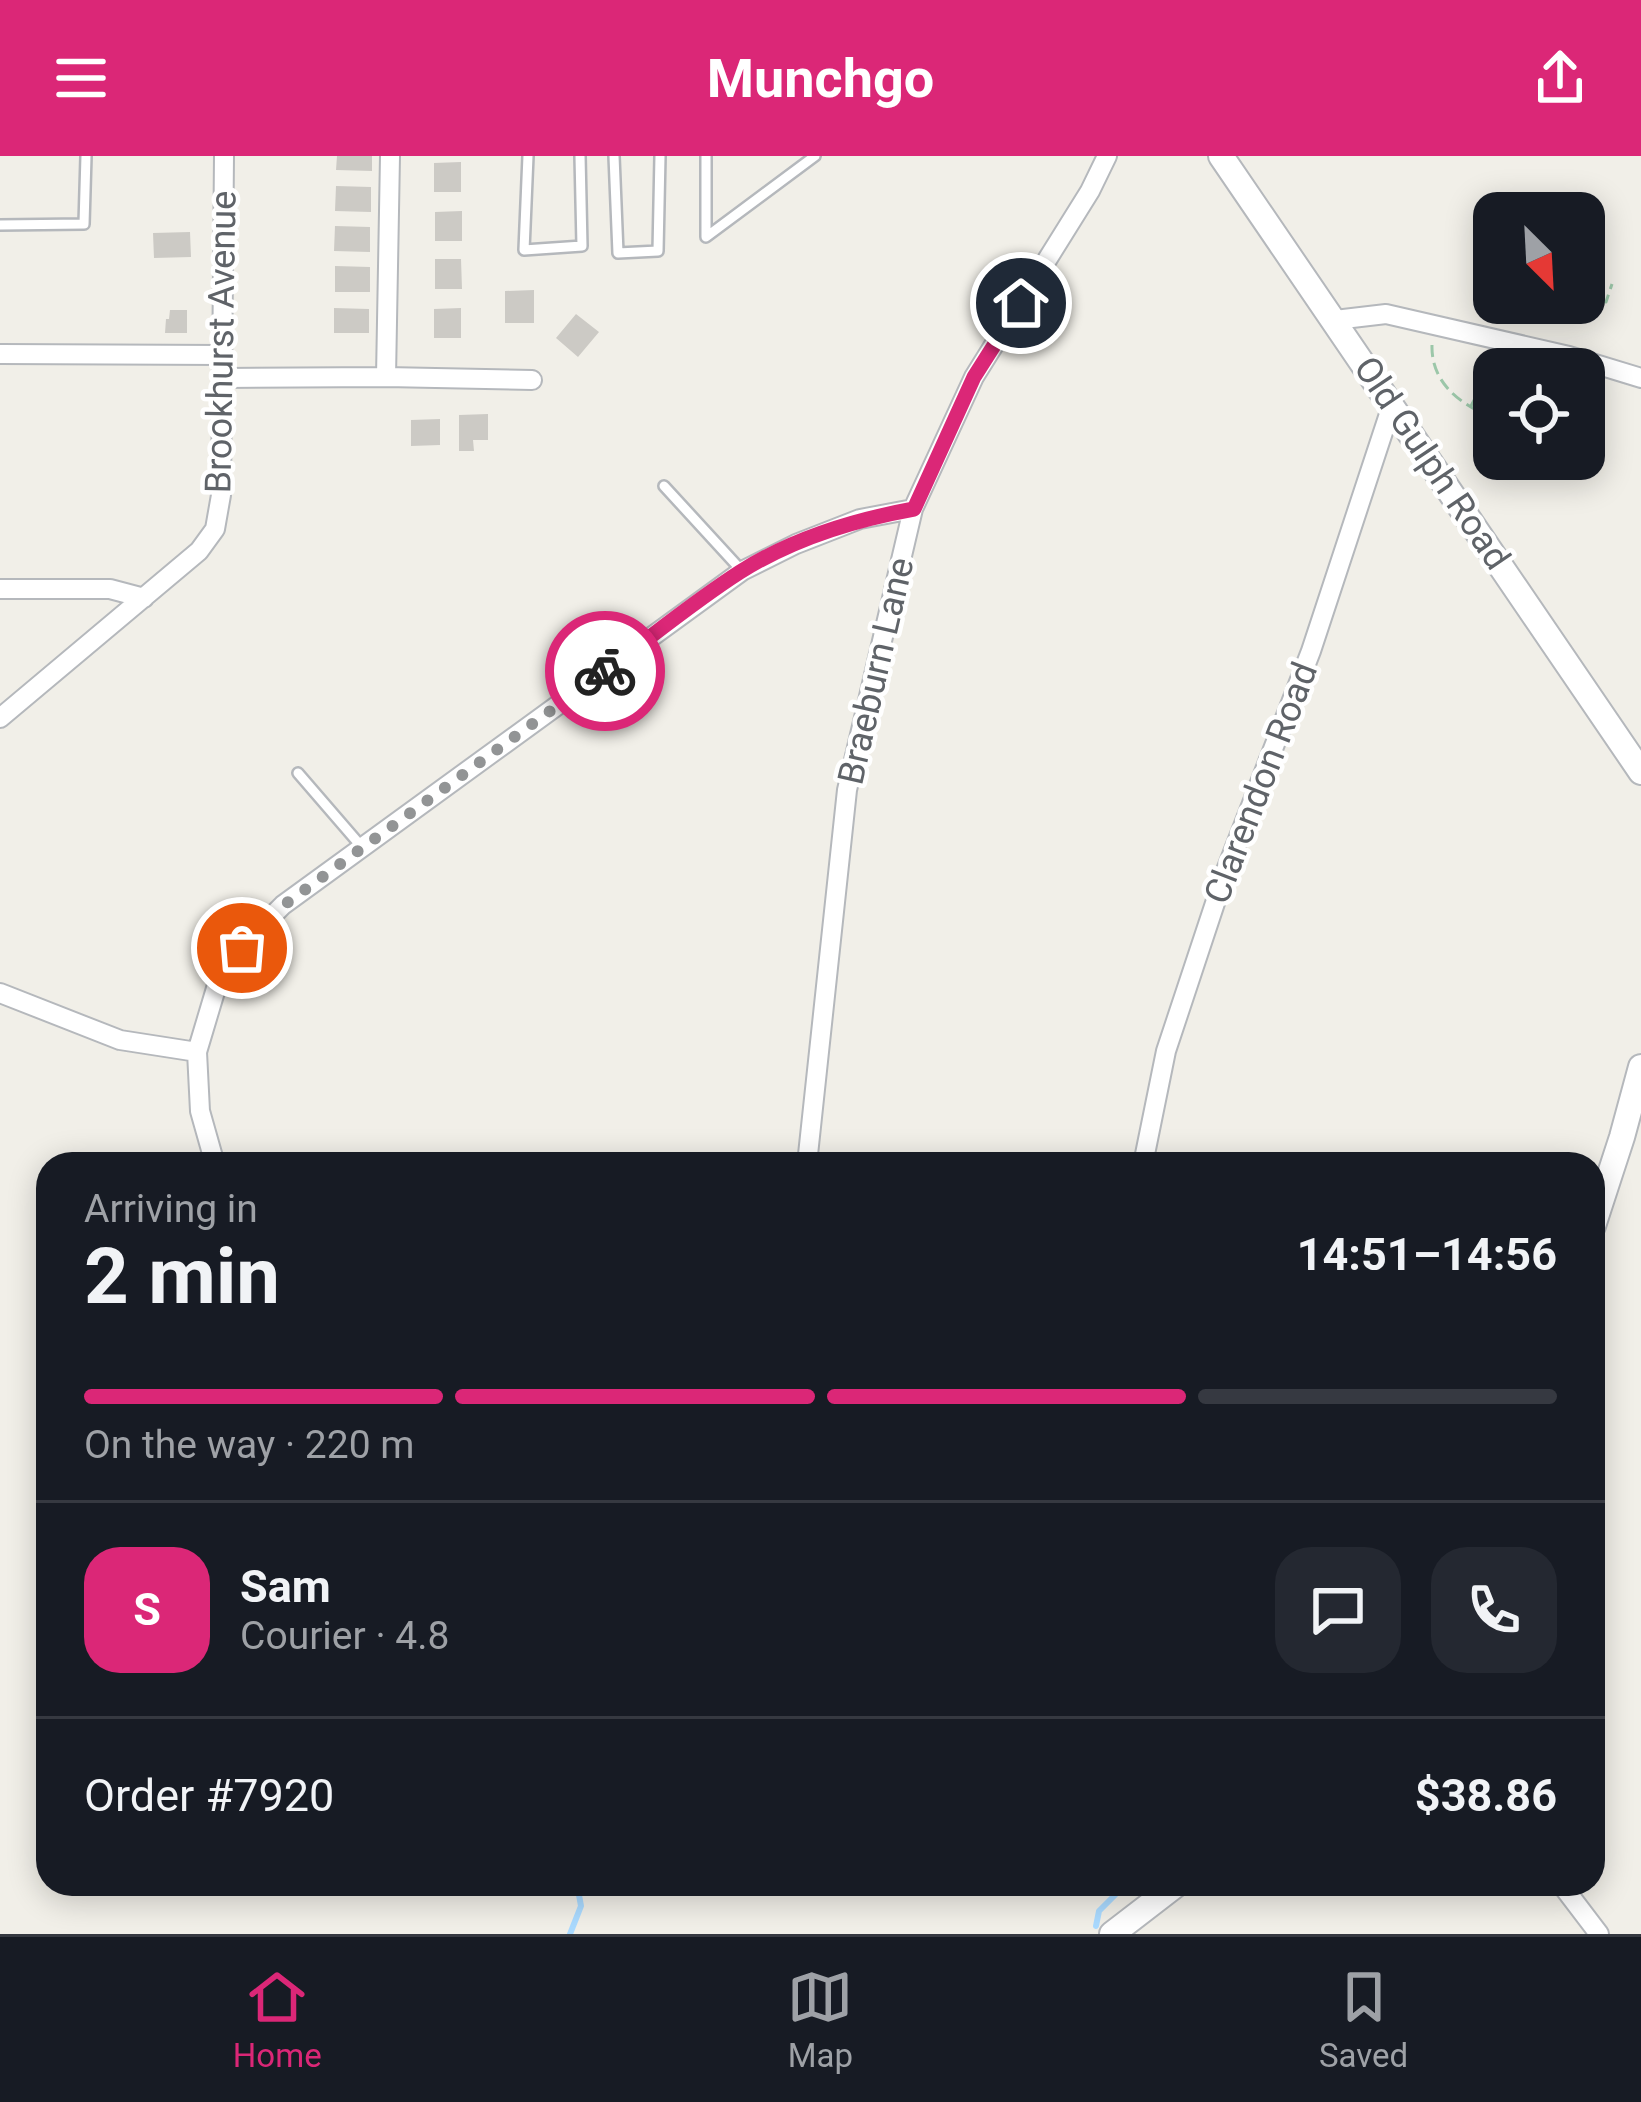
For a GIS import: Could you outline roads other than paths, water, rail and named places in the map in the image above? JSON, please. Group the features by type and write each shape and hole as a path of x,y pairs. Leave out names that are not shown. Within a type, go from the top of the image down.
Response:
{"street":[{"name":"Brookhurst Avenue","path":"0,718 199,551 215,529 221,495 224,156"},
{"path":"386,377 390,156"},
{"name":"Braeburn Lane","path":"808,1152 847,790 914,509 974,377 1107,156"},
{"name":"Old Gulph Road","path":"1221,156 1641,772"},
{"path":"1335,320 1386,314 1569,356 1641,378"},
{"path":"0,354 223,356"},
{"path":"222,378 532,380"},
{"name":"Clarendon Road","path":"1145,1152 1166,1051 1226,873 1311,652 1392,405"},
{"path":"211,1152 200,1111 197,1052 217,986 246,942 284,905 742,571 860,519 914,509"},
{"path":"0,589 110,589 144,598"},
{"path":"0,993 120,1040 197,1052"},
{"path":"1605,1189 1641,1066"},
{"path":"1112,1934 1161,1896"},
{"path":"1570,1896 1599,1934"}],"lane":[{"path":"0,225 84,224 86,156"},
{"path":"528,156 524,250 581,246 580,156"},
{"path":"614,156 618,253 658,250 660,156"},
{"path":"706,156 706,237 815,156"},
{"path":"664,486 742,571"},
{"path":"298,773 362,848"}],"waterway":[{"path":"570,1934 581,1906 579,1896"},
{"path":"1096,1926 1099,1911 1114,1896"}]}
